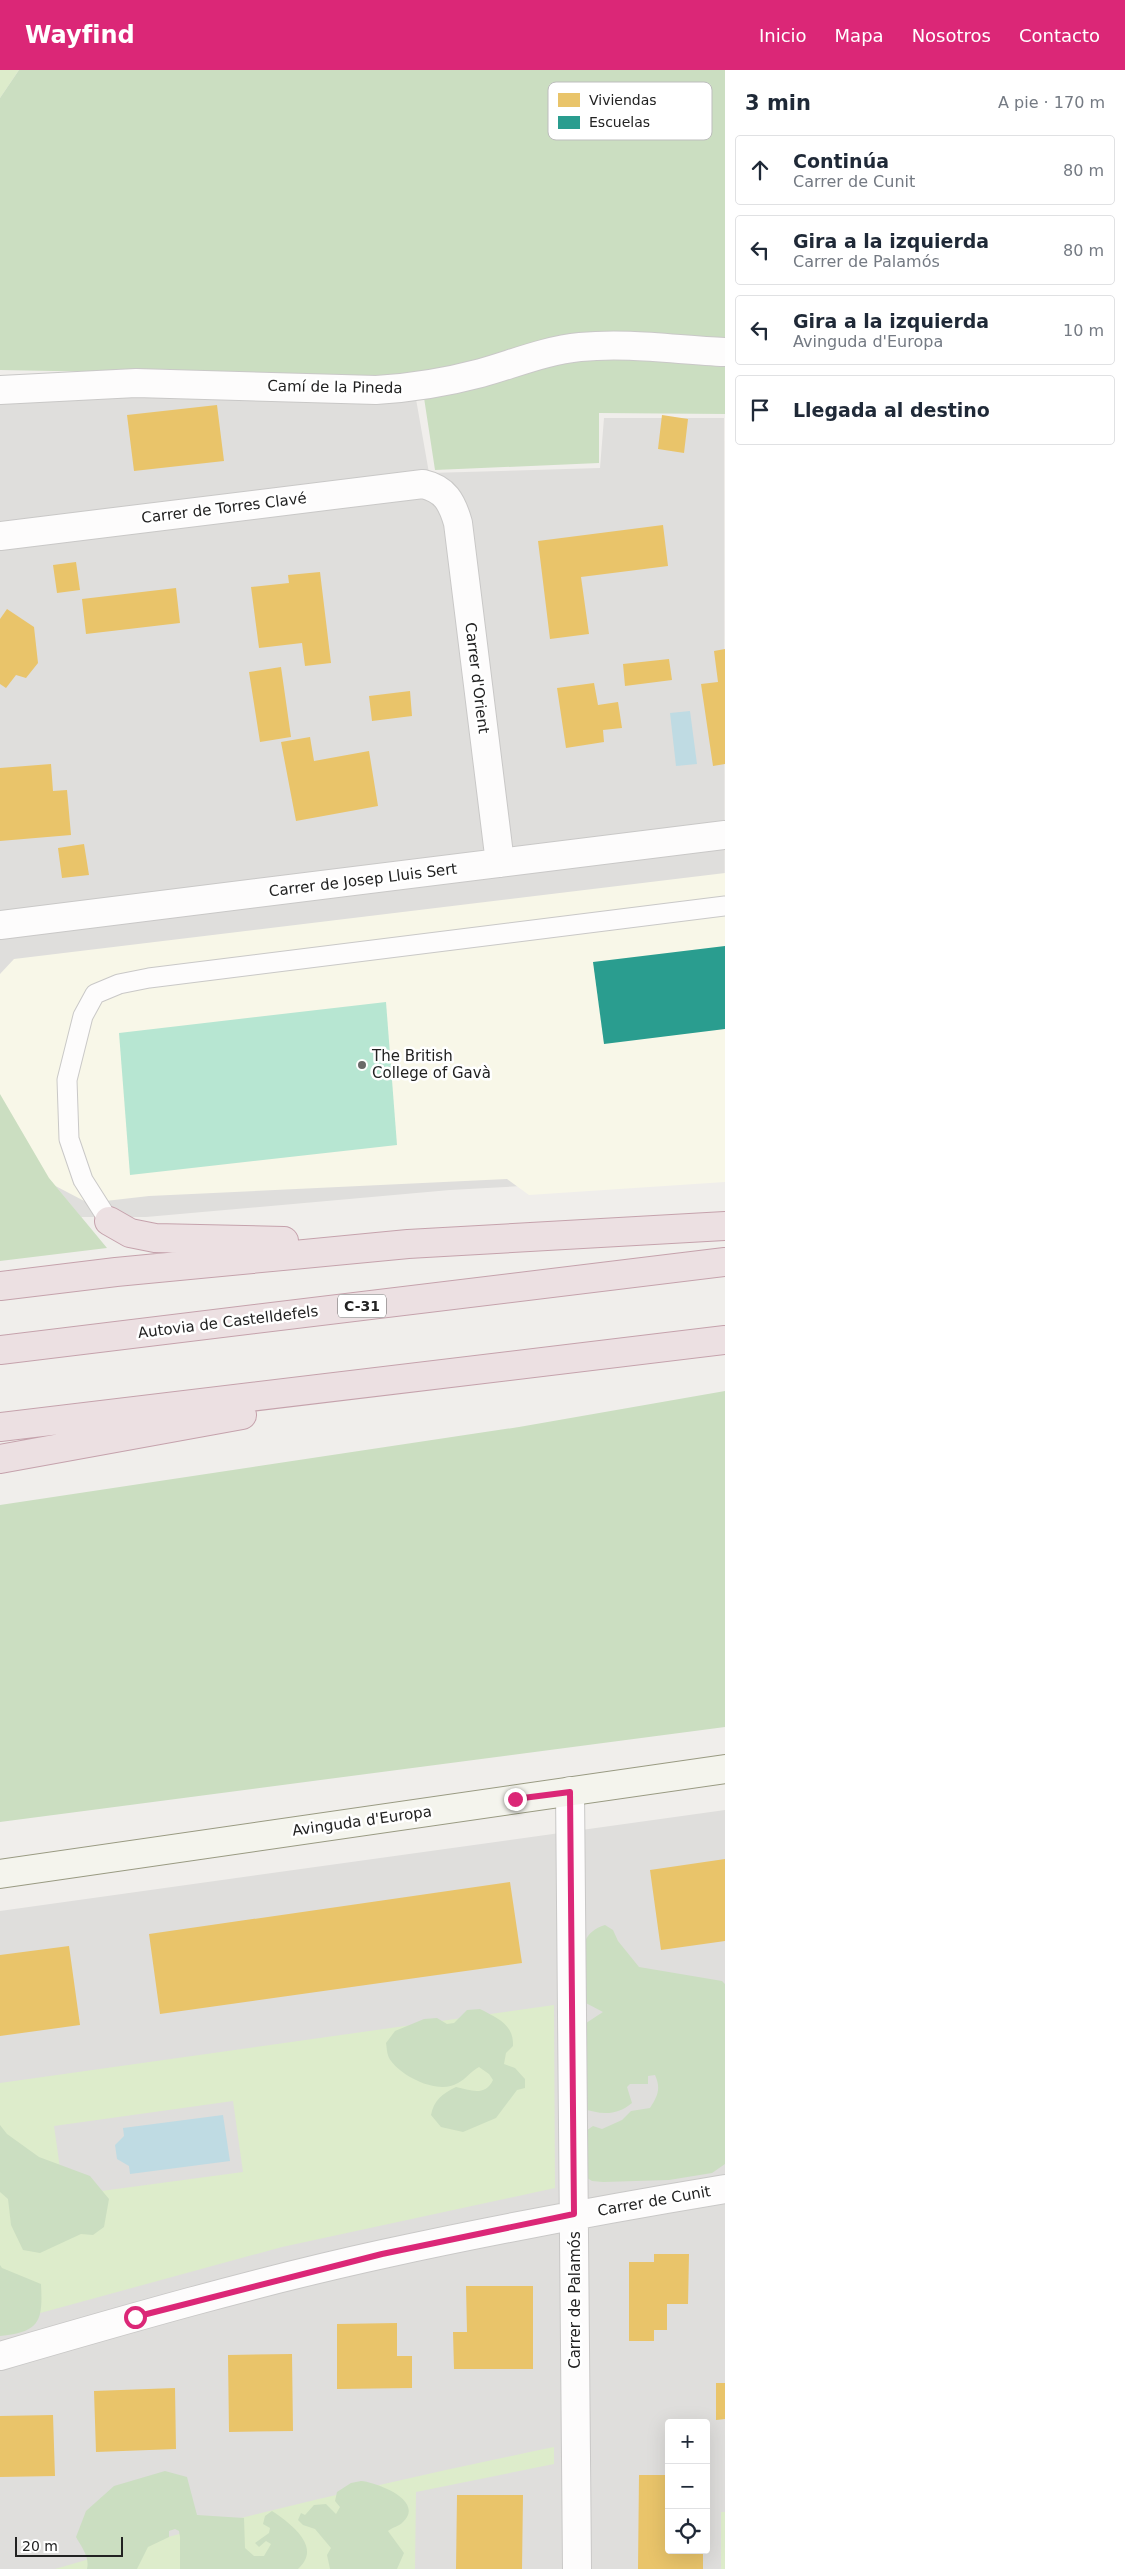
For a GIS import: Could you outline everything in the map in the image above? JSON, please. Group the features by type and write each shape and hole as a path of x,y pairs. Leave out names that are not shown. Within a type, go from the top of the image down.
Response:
{"highway":[{"path":"109,1221 130,1233 155,1238 408,1244"},
{"path":"0,1286 116,1272 408,1244 725,1226"},
{"name":"Autovia de Castelldefels","path":"0,1350 725,1262"},
{"path":"0,1427 496,1369 725,1340"},
{"path":"0,1459 496,1369"}],"street":[{"name":"Camí de la Pineda","path":"0,390 136,383 376,390 409,388 478,374 543,354 579,347 615,345 725,352"},
{"name":"Carrer de Torres Clavé","path":"0,536 423,484 435,487 446,495"},
{"name":"Carrer d'Orient","path":"446,495 454,508 458,523 500,863"},
{"name":"Carrer de Josep Lluis Sert","path":"0,925 725,835"},
{"name":"Avinguda d'Europa","path":"0,1874 725,1769"},
{"name":"Carrer de Palamós","path":"570,1792 576,2569"},
{"name":"Carrer de Cunit","path":"0,2356 135,2317 382,2254 574,2214 725,2189"}],"lane":[{"path":"109,1221 83,1180 69,1139 67,1080 83,1016 95,994 119,984 148,978 725,906"}],"shaded area":[{"path":"0,375 413,382 429,473 600,468 604,418 724,418 725,1175 450,1190 146,1217 81,1217 49,1178 0,1094"},
{"name":"The British College of Gavà","path":"725,873 725,1182 529,1195 507,1179 149,1196 88,1203 0,1157 0,974 14,959"},
{"path":"725,1810 725,2569 0,2569 0,1911"}],"green space":[{"path":"0,70 19,70 0,98"},
{"path":"19,70 725,70 725,414 599,413 599,463 435,470 421,378 0,370 0,98"},
{"path":"386,1002 397,1145 130,1175 119,1033"},
{"path":"0,1094 49,1178 107,1248 0,1261"},
{"path":"725,1391 725,1727 0,1822 0,1505 519,1427"},
{"path":"605,1925 613,1930 618,1941 639,1967 722,1981 725,1984 725,2164 712,2173 669,2180 603,2182 592,2181 579,2173 580,2135 593,2126 602,2129 622,2120 631,2111 650,2108 657,2096 658,2088 655,2075 648,2076 648,2084 630,2084 627,2087 632,2103 620,2111 601,2113 580,2108 580,2027 603,2012 582,2001 581,1957 587,1937 594,1930"},
{"path":"554,2005 555,2188 282,2247 0,2324 0,2083","holes":["233,2101 243,2172 64,2196 54,2126"]},
{"path":"480,2009 503,2023 511,2032 513,2046 506,2053 504,2064 515,2068 525,2079 525,2088 517,2090 496,2118 463,2132 441,2127 431,2115 434,2105 439,2098 456,2087 472,2091 486,2089 493,2080 489,2074 479,2067 458,2083 441,2087 431,2086 412,2078 397,2067 388,2055 386,2043 395,2031 424,2019 437,2018 447,2024 454,2023 467,2010"},
{"path":"0,2125 7,2134 39,2157 90,2176 109,2199 104,2227 93,2235 81,2234 40,2253 23,2250 11,2225 8,2199 0,2192"},
{"path":"0,2265 2,2268 41,2284 41,2307 39,2316 31,2328 0,2336"},
{"path":"554,2447 554,2464 416,2492 415,2569 55,2569 241,2518 428,2474"},
{"path":"165,2471 187,2477 197,2515 244,2518 245,2548 254,2556 264,2556 271,2544 266,2541 259,2547 255,2543 269,2533 270,2528 263,2524 265,2516 272,2511 301,2536 306,2544 305,2561 298,2569 180,2569 180,2537 179,2531 175,2529 169,2531 169,2537 148,2547 137,2569 87,2569 86,2556 76,2537 86,2511 114,2486"},
{"path":"361,2481 387,2489 404,2500 408,2507 408,2515 402,2523 388,2531 404,2553 397,2569 330,2569 327,2555 331,2548 315,2529 303,2525 298,2520 301,2513 305,2515 314,2505 326,2504 336,2514 340,2507 335,2501 337,2492 351,2483"},
{"path":"721,2512 725,2512 725,2569 721,2569"}],"water":[{"path":"690,711 697,764 676,766 670,713"},
{"path":"223,2115 230,2161 130,2174 129,2166 117,2159 115,2145 124,2136 123,2128"}],"building: Viviendas":[{"path":"217,405 224,461 134,471 127,415"},
{"path":"662,415 688,419 684,453 658,449"},
{"path":"663,525 668,566 581,577 589,634 550,639 538,541"},
{"path":"76,562 80,590 57,593 53,565"},
{"path":"320,572 331,663 305,666 302,643 259,648 251,587 289,583 288,575"},
{"path":"176,588 180,623 86,634 82,599"},
{"path":"7,609 34,627 38,663 26,678 16,675 6,688 0,684 0,619"},
{"path":"725,649 725,764 713,766 701,684 718,682 714,651"},
{"path":"669,659 672,680 625,686 623,664"},
{"path":"281,667 291,737 260,742 249,672"},
{"path":"594,683 598,705 618,702 622,728 603,730 604,742 566,748 557,688"},
{"path":"410,691 412,716 372,721 369,696"},
{"path":"310,737 314,761 369,751 378,806 296,821 281,742"},
{"path":"51,764 53,791 67,790 71,835 0,841 0,768"},
{"path":"84,844 89,875 62,878 58,848"},
{"path":"725,1859 725,1941 661,1950 650,1870"},
{"path":"510,1882 522,1963 160,2014 149,1934"},
{"path":"69,1946 80,2025 0,2036 0,1955"},
{"path":"654,2254 689,2254 688,2304 667,2304 667,2330 654,2330 654,2341 629,2341 629,2262 654,2262"},
{"path":"466,2286 533,2286 533,2369 454,2369 453,2332 467,2332"},
{"path":"397,2323 397,2356 412,2356 412,2388 337,2389 337,2324"},
{"path":"292,2354 293,2431 229,2432 228,2355"},
{"path":"716,2383 725,2383 725,2419 716,2420"},
{"path":"175,2388 176,2449 96,2452 94,2391"},
{"path":"53,2415 55,2476 0,2477 0,2416"},
{"path":"639,2475 665,2475 665,2554 703,2554 703,2569 638,2569"},
{"path":"457,2495 523,2495 522,2569 456,2569"}],"building: Escuelas":[{"path":"725,946 725,1029 604,1044 593,962"}],"place":[{"name":"The British College of Gavà","path":"362,1065"}],"route":[{"path":"135,2317 382,2254 574,2214 570,1792 515,1799"}]}
